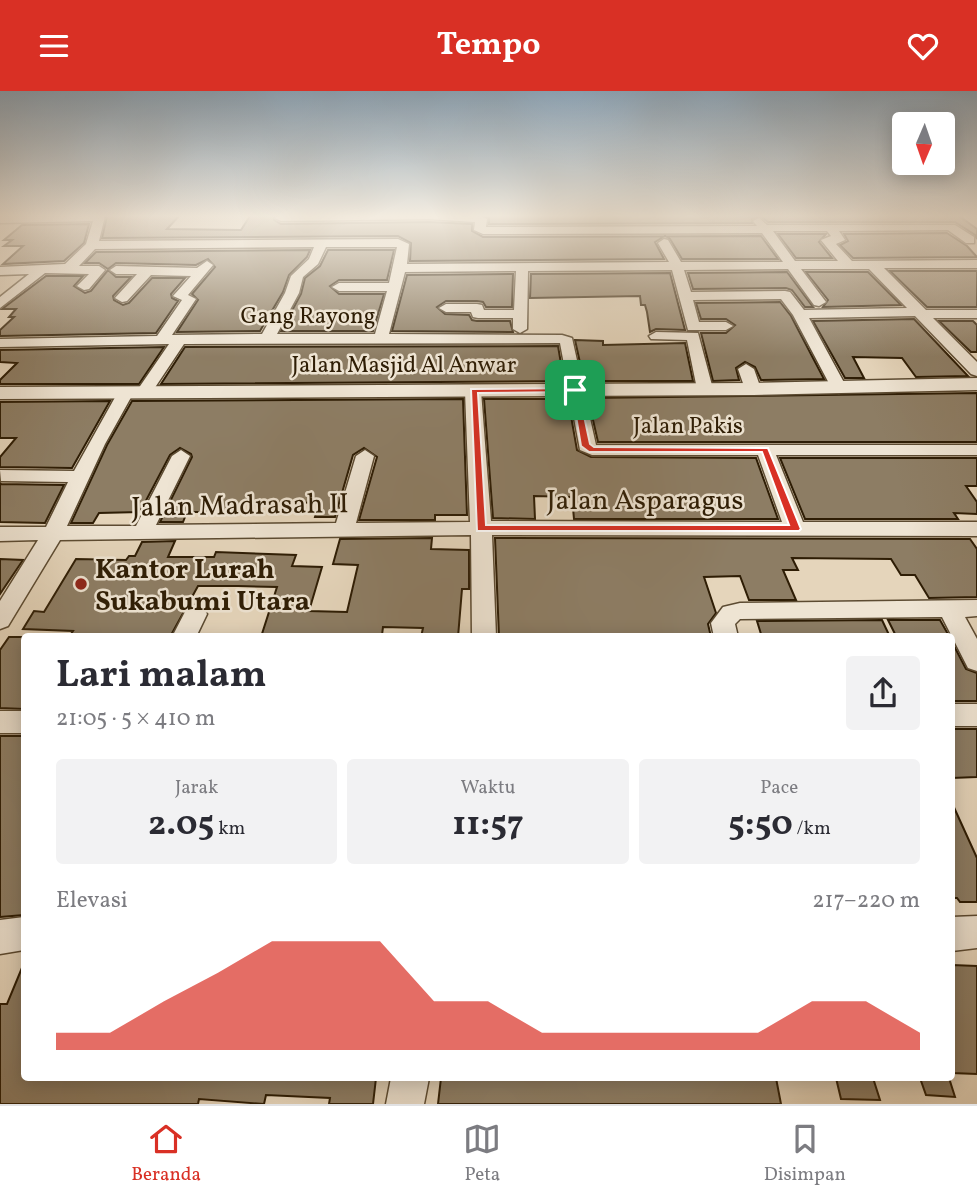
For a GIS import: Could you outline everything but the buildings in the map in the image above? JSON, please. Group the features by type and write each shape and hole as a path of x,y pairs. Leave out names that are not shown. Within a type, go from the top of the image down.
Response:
{"street":[{"path":"64,269 75,263"},
{"path":"161,340 200,272 208,263"},
{"path":"267,338 292,293 297,276 311,263"},
{"path":"381,338 401,263"},
{"path":"557,263 557,269"},
{"path":"675,263 693,327 726,326"},
{"path":"791,263 819,302"},
{"path":"950,264 966,280"},
{"path":"873,265 977,371"},
{"path":"684,296 748,281 793,266 975,265"},
{"path":"400,268 557,269 677,266 748,281 783,295 800,314 839,388"},
{"path":"0,271 99,269 84,286"},
{"path":"519,339 522,269"},
{"path":"0,304 41,270"},
{"path":"116,270 200,272"},
{"path":"122,298 147,271"},
{"path":"340,286 393,287"},
{"path":"446,308 477,308 478,314 520,314"},
{"path":"800,314 977,314"},
{"path":"656,336 692,335 705,389"},
{"name":"Gang Rayong","path":"0,343 267,338 567,341 576,390"},
{"path":"0,620 52,534 80,477 135,392 180,339"},
{"name":"Jalan Masjid Al Anwar","path":"0,393 705,389 750,379 839,388 977,384"},
{"name":"Jalan Pakis","path":"576,390 586,446 592,450 976,451"},
{"path":"474,391 484,633"},
{"name":"Jalan Pakis","path":"765,450 795,529"},
{"path":"142,533 181,456"},
{"path":"344,530 365,456"},
{"path":"1,475 80,477"},
{"name":"Jalan Asparagus","path":"481,528 977,529"},
{"name":"Jalan Madrasah II","path":"0,534 481,528"},
{"path":"725,633 723,623 731,614 740,611 977,608"},
{"path":"949,609 977,661"},
{"path":"186,633 195,614"},
{"path":"955,715 977,715"},
{"path":"0,722 21,722"},
{"path":"955,934 977,932"},
{"path":"0,937 21,934"},
{"path":"405,1104 409,1081"}],"place":[{"name":"Kantor Lurah Sukabumi Utara","path":"81,584"}],"route":[{"path":"575,390 586,446 592,450 765,450 795,529 481,528 474,391 575,390"}]}
